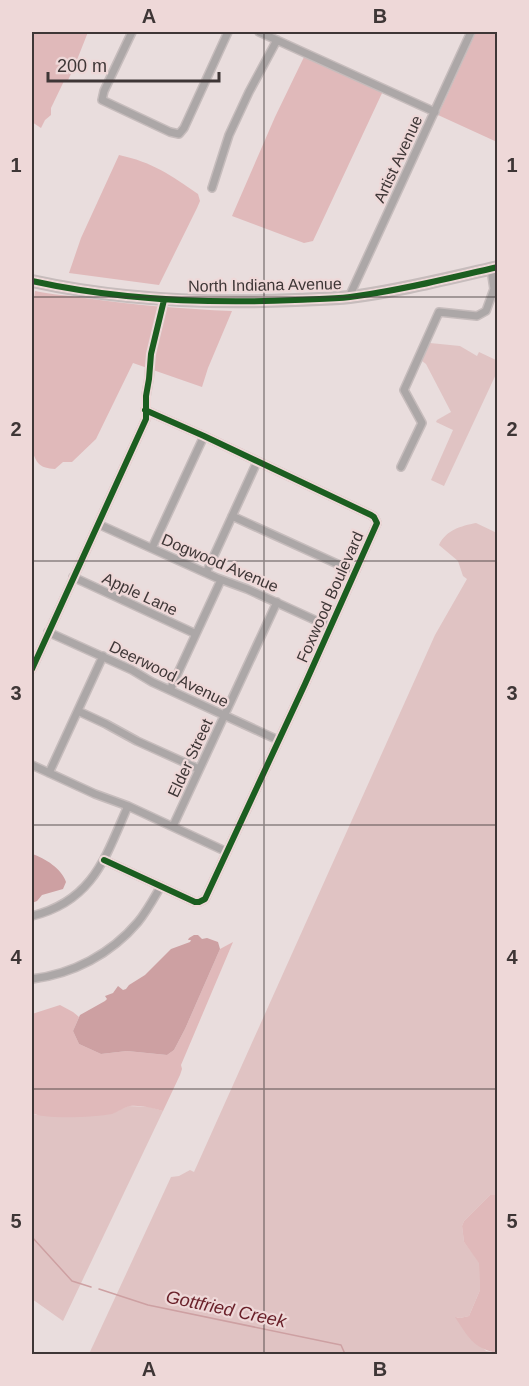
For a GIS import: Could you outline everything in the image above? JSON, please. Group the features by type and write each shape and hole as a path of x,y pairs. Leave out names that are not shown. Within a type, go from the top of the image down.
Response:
{"main road":[{"name":"North Indiana Avenue","path":"32,281 96,293 165,300 255,302 349,297 430,283 494,268"}],"street":[{"path":"132,32 102,100 170,132 179,134 184,128 228,32"},
{"path":"259,32 435,112"},
{"name":"Artist Avenue","path":"349,297 471,32"},
{"path":"212,188 229,135 277,40"},
{"path":"401,467 422,423 404,390 439,312 477,316 486,311 494,290 494,268"},
{"path":"32,669 146,419 151,354 165,300"},
{"name":"Foxwood Boulevard","path":"145,410 204,436 374,517 376,520 376,526 305,684 206,898 195,902 161,886"},
{"path":"152,548 204,436"},
{"path":"206,573 257,462"},
{"path":"232,516 355,572"},
{"name":"Dogwood Avenue","path":"98,524 330,627"},
{"name":"Apple Lane","path":"73,577 196,634"},
{"path":"170,690 221,580"},
{"name":"Elder Street","path":"173,826 277,602"},
{"name":"Deerwood Avenue","path":"48,632 278,740"},
{"path":"49,773 103,656"},
{"path":"78,711 199,769"},
{"path":"32,765 227,852"},
{"path":"32,916 54,909 75,896 91,880 104,860 128,806"},
{"path":"32,979 68,970 107,950 138,921 161,886 104,860"}],"shaded area":[{"path":"32,32 88,32 73,70 68,80 64,81 51,108 51,115 41,128 32,122"},
{"path":"476,32 497,32 497,142 438,115"},
{"path":"304,57 383,91 313,241 304,243 232,216"},
{"path":"119,155 161,170 198,194 200,201 159,285 69,273 81,238"},
{"path":"35,291 140,305 232,311 202,387 133,363 96,439 72,462 63,462 55,469 39,464 32,449 32,311"},
{"path":"430,343 460,346 477,356 479,352 497,359 497,372 444,486 431,480 453,430 436,422 451,412 426,364 422,361"},
{"path":"476,523 497,533 497,1195 490,1195 464,1221 462,1226 464,1242 480,1263 480,1290 469,1316 456,1317 486,1351 497,1354 89,1354 171,1177 179,1176 190,1170 194,1172 435,635 467,579 463,576 458,561 439,545 450,532"},
{"path":"32,854 52,865 61,873 66,882 63,889 42,895 32,903"},
{"path":"194,935 218,942 220,949 174,1050 167,1055 127,1051 101,1054 79,1044 73,1031 80,1015 105,1001 107,999 105,996 113,993 118,986 123,990 126,989 145,975 171,949 190,942 189,938"},
{"path":"233,942 181,1065 180,1075 163,1111 134,1106 112,1114 95,1116 59,1117 32,1113 32,1014 60,1005 73,1012 79,1017 73,1031 79,1044 101,1054 127,1051 167,1055 174,1050 185,1029 220,949"},
{"path":"128,1106 150,1107 163,1111 63,1321 32,1299 32,1113 36,1115 113,1113"},
{"path":"490,1195 498,1195 497,1353 477,1345 455,1317 469,1316 480,1290 479,1263 464,1242 462,1226 464,1221"}],"waterway":[{"name":"Gottfried Creek","path":"32,1237 72,1281 91,1287"},
{"name":"Gottfried Creek","path":"99,1289 148,1305 341,1345 345,1354"}],"cycle path":[{"path":"32,281 97,293 162,299 262,301 336,298 368,294 498,267"},
{"path":"32,669 146,419 151,354 164,300"},
{"path":"104,860 195,902 205,899 377,523 371,515 145,410"}]}
